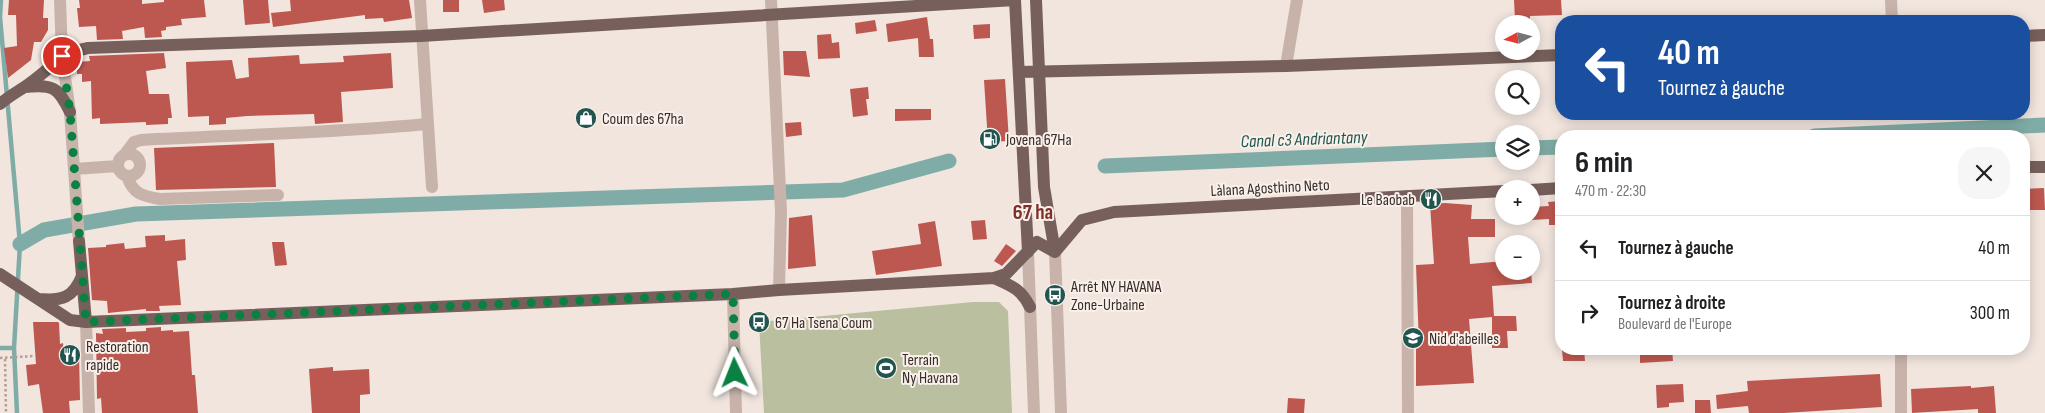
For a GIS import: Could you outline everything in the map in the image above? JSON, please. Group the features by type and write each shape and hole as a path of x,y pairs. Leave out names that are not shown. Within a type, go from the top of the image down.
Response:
{"main road":[{"path":"0,104 62,56 74,50 88,48 421,36 1015,0 1028,252"},
{"path":"1036,0 1044,187 1054,252"},
{"path":"2030,36 2045,35"},
{"path":"1020,72 1286,66 1555,54"},
{"path":"22,88 41,85 53,87 62,96 70,112"},
{"path":"2030,167 2045,167"},
{"path":"1540,189 1555,188"},
{"name":"Làlana Agosthino Neto","path":"1054,252 1082,220 1114,212 1495,191"},
{"path":"80,241 86,322"},
{"path":"3,276 70,320 86,322 733,294 994,278 1006,274 1037,242 1054,252"},
{"path":"36,298 50,300 65,297 73,292 83,274"},
{"path":"994,278 1013,286 1024,295 1030,307"}],"street":[{"path":"60,0 62,56 70,112 80,241"},
{"path":"420,0 432,187"},
{"path":"772,0 781,212 779,219 779,290"},
{"path":"1286,66 1297,0"},
{"path":"1891,0 1892,15"},
{"path":"118,166 121,157 134,142 141,140 267,133 319,133 427,124"},
{"path":"125,154 135,155 140,164 136,173 127,176"},
{"path":"74,169 118,166"},
{"path":"118,166 123,174 127,176 136,192 143,196 160,199 278,195"},
{"path":"1407,196 1408,413"},
{"path":"1028,252 1034,413"},
{"path":"1054,252 1062,413"},
{"path":"733,294 736,413"},
{"path":"86,322 89,413"},
{"path":"1901,355 1901,413"}],"path":[{"path":"0,358 34,356"},
{"path":"5,358 6,413"}],"green space":[{"name":"Terrain Ny Havana","path":"973,302 999,302 1008,311 1012,413 764,413 759,322"}],"building":[{"path":"9,0 44,0 43,18 48,18 48,30 41,42 34,42 31,60 8,78 4,48 17,46 16,15 8,15"},
{"path":"79,0 142,0 142,4 164,2 164,0 204,0 206,17 181,19 182,25 166,27 166,30 161,31 162,37 145,38 144,27 122,31 123,39 97,40 96,26 79,27 77,8 80,8"},
{"path":"243,0 268,0 270,23 245,25"},
{"path":"290,0 409,0 412,18 384,22 383,18 365,19 365,15 273,27 271,13 291,11"},
{"path":"443,0 459,0 459,12 443,12"},
{"path":"482,0 504,0 505,10 484,13"},
{"path":"1514,0 1561,0 1562,15 1515,15"},
{"path":"927,17 930,39 933,39 934,57 919,57 918,38 888,42 886,24"},
{"path":"875,20 877,31 856,34 855,23"},
{"path":"990,24 990,38 974,39 973,25"},
{"path":"831,34 832,43 839,42 840,58 818,59 817,35"},
{"path":"783,51 806,51 810,77 784,75"},
{"path":"164,53 166,68 146,71 149,94 169,94 172,118 168,118 168,124 146,125 146,122 100,124 100,118 92,119 91,81 82,82 82,74 77,74 77,62 90,61 89,56"},
{"path":"391,53 393,88 341,92 343,122 315,124 314,114 226,118 226,124 209,125 209,116 188,117 186,62 232,60 236,79 249,77 248,58 299,55 300,64 344,62 343,56"},
{"path":"1005,79 1009,141 988,142 984,80"},
{"path":"868,87 869,99 866,99 868,115 853,117 850,89"},
{"path":"895,109 931,109 931,120 895,121"},
{"path":"801,122 802,135 786,137 785,123"},
{"path":"274,143 276,187 156,190 154,148"},
{"path":"2044,188 2045,210 2030,210 2030,189"},
{"path":"1555,201 1555,225 1549,225 1549,219 1540,220 1540,206 1549,206 1548,202"},
{"path":"1430,204 1472,205 1471,219 1495,219 1495,237 1468,237 1470,264 1495,262 1495,280 1532,280 1532,283 1492,286 1494,316 1516,316 1517,331 1507,331 1508,348 1492,348 1492,317 1469,319 1474,383 1416,386 1416,344 1419,344 1416,265 1434,264"},
{"path":"812,215 816,266 788,269 789,218"},
{"path":"985,220 987,239 973,240 971,221"},
{"path":"935,221 942,266 876,275 872,251 921,244 918,224"},
{"path":"165,235 165,241 185,239 186,260 177,261 181,305 159,306 160,311 146,311 146,309 108,313 107,301 92,300 88,248 124,243 125,249 146,247 145,236"},
{"path":"272,242 284,242 287,265 275,266"},
{"path":"1006,244 1016,251 1002,266 994,261"},
{"path":"33,322 58,322 60,344 63,343 64,353 79,352 80,400 69,401 70,413 43,413 39,384 28,386 26,365 36,364"},
{"path":"161,327 161,331 189,331 192,375 195,375 198,413 102,413 101,398 97,399 96,333 103,334 102,329 126,328 126,332 146,331 146,328"},
{"path":"1562,355 1584,355 1585,361 1563,361"},
{"path":"1640,355 1672,355 1673,361 1640,363"},
{"path":"333,367 333,371 369,369 370,394 360,395 360,413 312,413 309,369"},
{"path":"1880,374 1882,407 1784,413 1749,413 1748,406 1717,409 1716,395 1748,391 1747,381"},
{"path":"1683,384 1684,402 1669,403 1669,407 1657,408 1656,385"},
{"path":"1971,386 1971,388 1994,386 1996,413 1978,413 1978,409 1912,413 1911,389"},
{"path":"1288,398 1305,399 1304,413 1287,413"},
{"path":"1695,400 1710,400 1711,413 1695,413"}],"waterway":[{"path":"1,0 0,17 20,244 14,348 17,413"},
{"name":"Canal c3 Andriantany","path":"1940,130 2045,125"},
{"name":"Canal c3 Andriantany","path":"1540,148 1555,147"},
{"name":"Canal c3 Andriantany","path":"1105,166 1495,149"},
{"path":"20,244 44,230 136,214 843,190 949,161"},
{"path":"0,348 14,348"}],"place":[{"name":"Coum des 67ha","path":"586,118"},
{"name":"Jovena 67Ha","path":"990,139"},
{"name":"Le Baobab","path":"1431,199"},
{"name":"Arrêt NY HAVANA Zone-Urbaine","path":"1055,295"},
{"name":"67 Ha Tsena Coum","path":"759,322"},
{"name":"Nid d'abeilles","path":"1413,338"},
{"name":"Restoration rapide","path":"70,355"},
{"name":"Terrain Ny Havana","path":"886,368"}],"district":[{"name":"67 ha","path":"1033,212"}],"route":[{"path":"62,56 70,112 86,322 733,294 735,373"}]}
